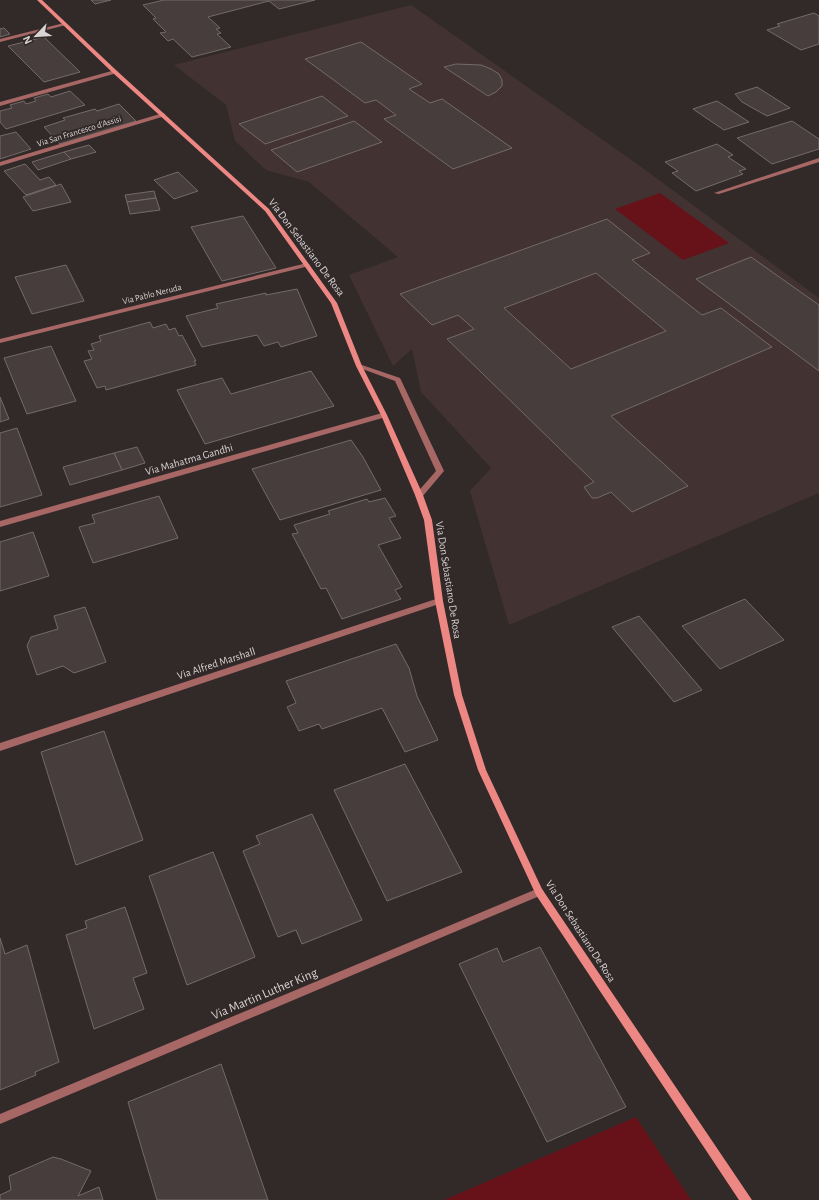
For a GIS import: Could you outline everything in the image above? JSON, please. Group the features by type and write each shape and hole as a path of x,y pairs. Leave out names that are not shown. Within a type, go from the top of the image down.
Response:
{"street":[{"name":"Via Don Sebastiano De Rosa","path":"39,0 115,72 267,210 334,303 359,366 384,415 419,495 428,520 439,601 458,696 482,770 539,892 746,1200"},
{"path":"0,41 64,24"},
{"path":"0,104 115,72"},
{"name":"Via San Francesco d'Assisi","path":"0,164 163,115"},
{"path":"717,193 819,160"},
{"name":"Via Pablo Neruda","path":"0,341 307,265"},
{"path":"359,366 398,380 440,471 419,495"},
{"name":"Via Mahatma Gandhi","path":"0,524 384,415"},
{"name":"Via Alfred Marshall","path":"0,747 439,601"},
{"name":"Via Martin Luther King","path":"0,1119 539,892"}],"shaded area":[{"path":"411,5 640,166 819,298 819,493 509,625 470,491 491,468 421,392 412,349 393,366 349,275 398,257 309,182 266,170 235,141 226,105 174,65"},
{"path":"660,193 729,243 683,260 615,209"},
{"path":"636,1117 691,1200 444,1200"}],"building":[{"path":"91,0 111,0 95,4"},
{"path":"164,0 315,0 279,9 269,1 208,17 220,28 216,29 221,33 217,34 231,47 192,57 173,39 168,41 160,33 166,32 153,19 156,18 143,5"},
{"path":"814,13 819,16 819,44 801,50 767,30 780,26 777,24"},
{"path":"4,28 10,34 0,37 0,29"},
{"path":"44,37 80,72 44,82 8,46"},
{"path":"361,42 422,84 409,89 430,103 442,99 512,148 453,169 384,119 396,115 376,100 365,103 305,59"},
{"path":"456,64 481,65 491,69 499,74 502,80 502,86 496,92 488,96 444,67"},
{"path":"757,87 790,108 767,116 742,102 735,94"},
{"path":"70,91 85,105 6,129 0,122 0,111 12,108 10,105 24,101 26,104 36,101 34,98 48,94 51,97"},
{"path":"322,96 348,116 265,144 239,124"},
{"path":"717,101 749,122 724,130 693,109"},
{"path":"119,104 136,121 60,144 44,127 65,120 63,118 95,109 97,111"},
{"path":"354,121 382,142 297,172 271,150"},
{"path":"792,121 819,139 819,149 772,164 737,138"},
{"path":"16,132 31,149 0,159 0,136"},
{"path":"717,144 733,155 728,157 746,169 739,171 743,174 696,191 672,173 678,171 665,162"},
{"path":"89,145 96,152 71,159 64,152"},
{"path":"64,152 71,159 38,170 32,162"},
{"path":"25,164 40,180 49,177 56,185 26,195 4,171"},
{"path":"178,172 198,191 174,199 154,180"},
{"path":"61,184 71,202 33,211 23,197"},
{"path":"154,191 156,198 127,202 125,195"},
{"path":"156,198 160,210 130,214 127,202"},
{"path":"243,216 276,268 222,281 191,227"},
{"path":"607,219 650,253 632,260 702,315 721,308 772,347 611,416 688,486 632,512 611,492 597,498 592,498 584,487 594,482 447,339 474,329 458,315 432,325 400,294","holes":["596,273 666,331 571,369 504,308"]},
{"path":"751,257 819,305 819,371 696,279"},
{"path":"66,265 84,301 32,314 15,277"},
{"path":"297,289 317,336 281,347 278,342 264,346 257,335 202,347 186,316 218,308 216,304 266,293 266,295"},
{"path":"150,322 153,328 166,324 169,330 175,328 179,336 182,335 196,361 194,361 196,365 106,390 105,386 97,388 84,361 92,359 88,351 94,350 91,344 101,341 99,336"},
{"path":"51,346 76,401 27,414 4,358"},
{"path":"311,371 334,406 205,444 177,390 222,378 231,394"},
{"path":"0,397 9,419 0,422"},
{"path":"17,428 42,495 0,507 0,433"},
{"path":"351,440 363,457 381,490 280,520 252,469"},
{"path":"137,447 145,463 122,470 114,453"},
{"path":"114,453 122,470 70,485 63,467"},
{"path":"159,496 178,538 93,563 79,527 95,523 92,515"},
{"path":"385,498 396,516 389,518 401,538 378,545 402,587 395,590 401,599 342,619 326,588 321,589 292,534 298,533 294,525 330,514 328,511 367,499 369,502"},
{"path":"33,532 49,576 0,591 0,542"},
{"path":"745,599 784,640 720,669 682,626"},
{"path":"85,607 106,662 74,673 63,666 37,675 27,646 31,637 58,629 54,616"},
{"path":"639,616 702,690 674,702 612,627"},
{"path":"396,644 409,668 417,696 438,740 405,752 382,708 322,729 319,724 299,731 287,707 296,703 286,681"},
{"path":"104,731 143,840 76,865 41,752"},
{"path":"405,764 462,872 387,901 334,790"},
{"path":"312,814 362,920 302,944 296,930 278,937 243,851 260,844 256,836"},
{"path":"213,852 255,957 187,985 149,876"},
{"path":"125,907 147,973 133,978 144,1009 94,1029 66,935 87,928 85,921"},
{"path":"0,938 5,954 27,945 59,1062 35,1072 36,1075 0,1090"},
{"path":"540,947 626,1107 547,1142 459,964 497,948 503,962"},
{"path":"221,1064 268,1200 157,1200 128,1102"},
{"path":"53,1157 91,1171 78,1196 99,1187 103,1200 0,1200 0,1195 11,1190 9,1176"}]}
